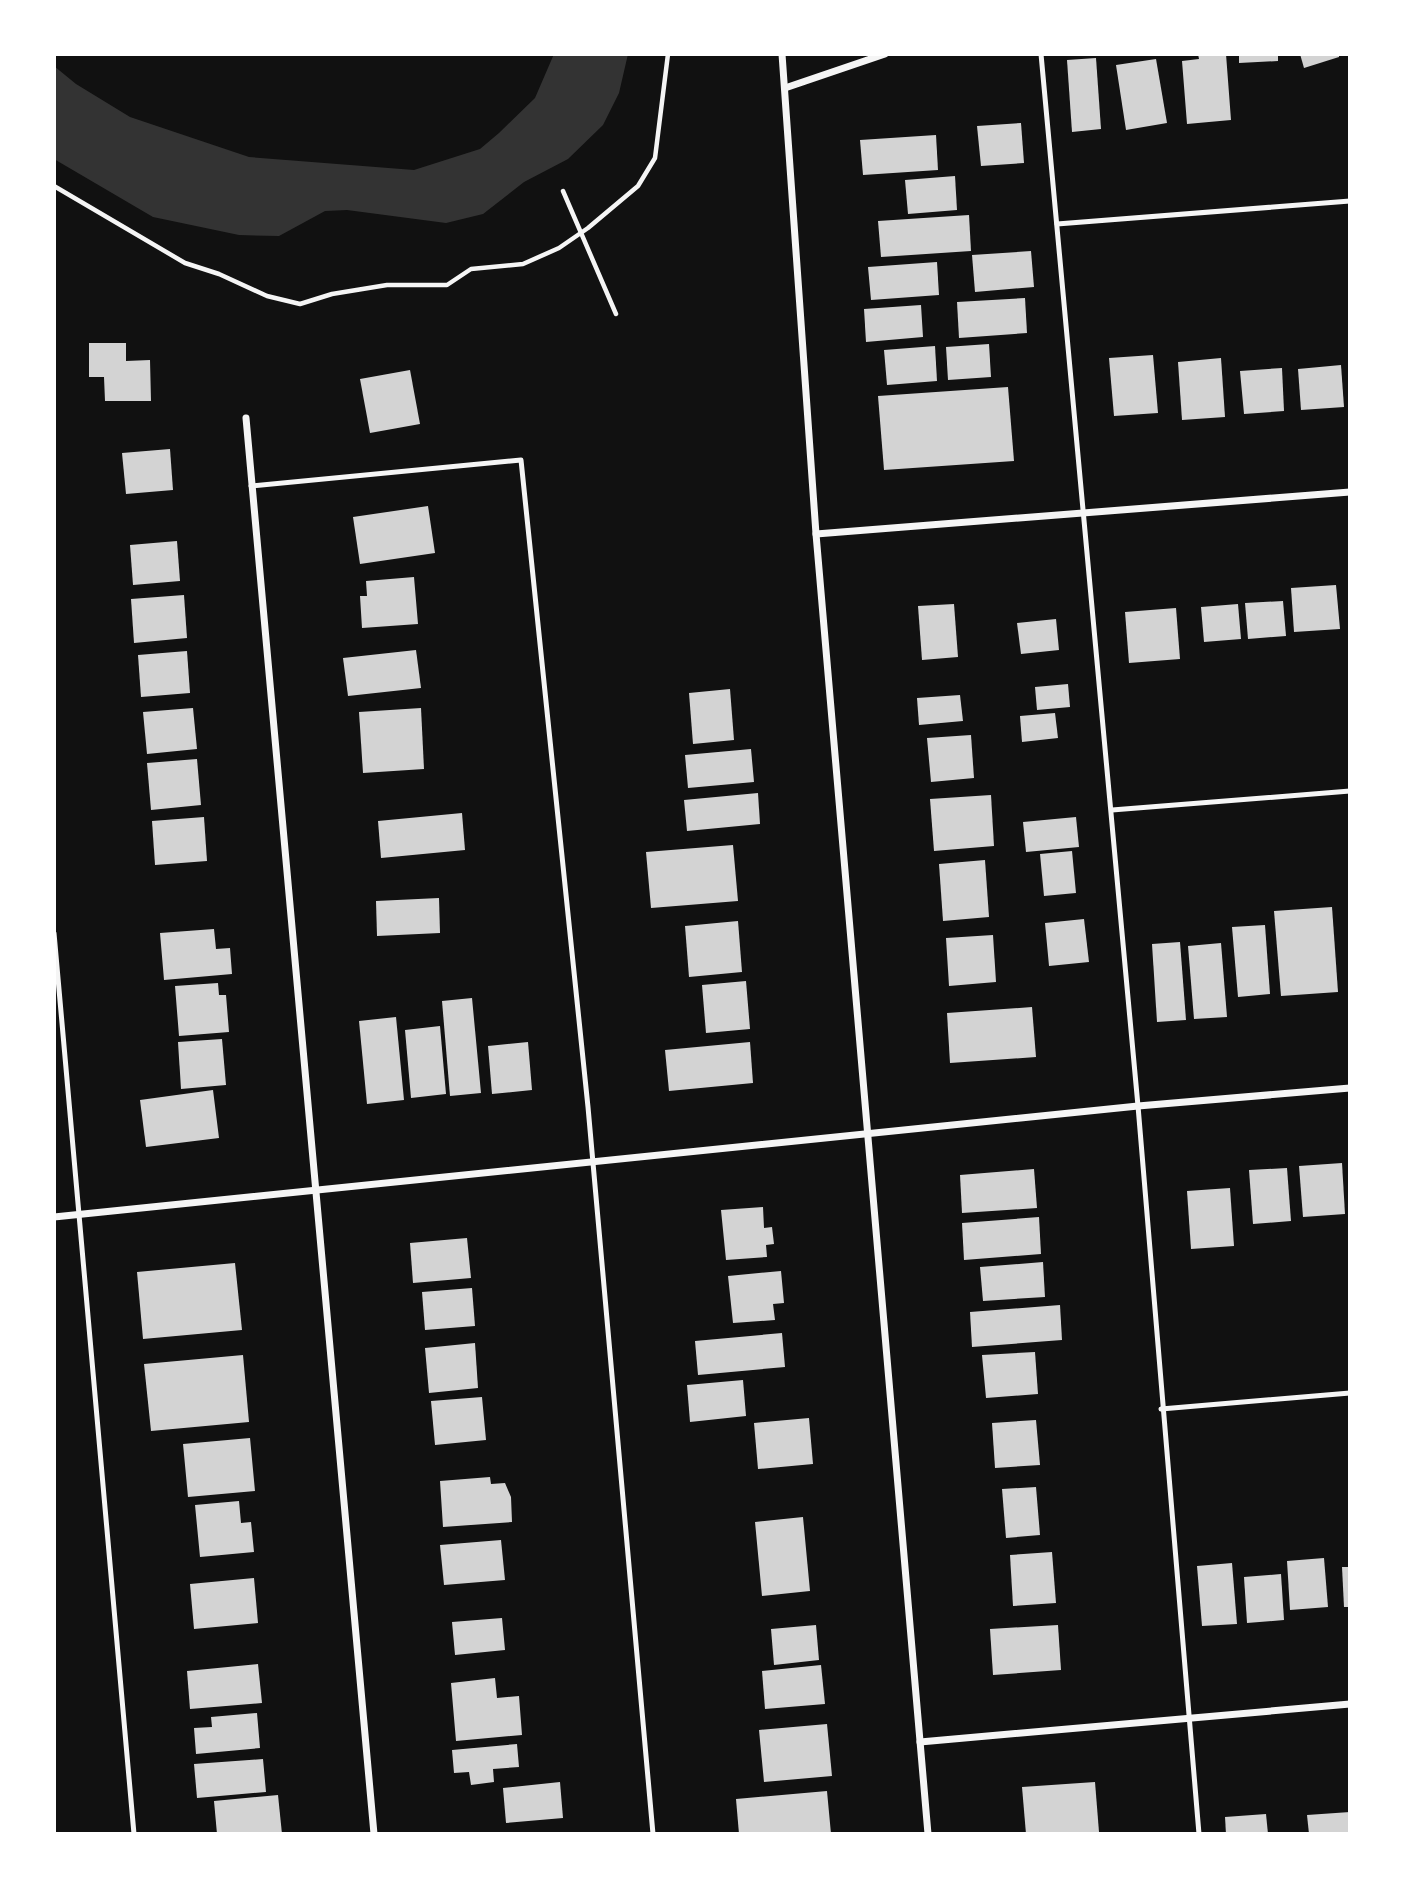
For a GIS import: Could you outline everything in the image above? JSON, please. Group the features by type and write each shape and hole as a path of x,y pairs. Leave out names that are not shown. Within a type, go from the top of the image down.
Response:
{"street":[{"path":"782,54 816,534 865,1134 928,1834"},
{"path":"785,89 885,54"},
{"path":"246,418 374,1834"},
{"path":"816,534 1350,492"},
{"path":"54,1217 1138,1106 1350,1088"},
{"path":"920,1741 1350,1704"}],"lane":[{"path":"1041,54 1112,810 1199,1834"},
{"path":"1057,224 1350,201"},
{"path":"251,486 521,460 594,1163 653,1834"},
{"path":"1112,810 1350,791"},
{"path":"54,933 134,1834"},
{"path":"1161,1409 1350,1393"}],"path":[{"path":"54,186 185,263 219,274 267,296 300,304 332,294 387,285 447,285 471,270 523,264 581,233 638,186 656,158 667,54"},
{"path":"563,191 616,314"}],"shaded area":[{"path":"554,54 628,54 619,93 603,125 568,159 524,182 483,214 446,223 347,210 325,211 279,236 239,235 153,217 54,159 54,66 76,84 130,117 249,157 414,170 480,149 535,98"}],"building":[{"path":"1198,54 1226,54 1231,120 1187,124 1182,61 1199,59"},
{"path":"1239,54 1278,54 1278,61 1239,63"},
{"path":"1300,54 1339,54 1339,57 1304,68"},
{"path":"1096,58 1101,129 1072,132 1067,60"},
{"path":"1156,59 1167,123 1126,130 1116,65"},
{"path":"1021,123 1024,163 981,166 977,126"},
{"path":"936,135 938,170 863,175 860,140"},
{"path":"955,176 957,210 908,214 905,180"},
{"path":"969,215 971,251 881,257 878,221"},
{"path":"1031,251 1034,287 975,292 972,255"},
{"path":"937,262 939,295 871,300 868,267"},
{"path":"1025,298 1027,333 959,338 957,302"},
{"path":"921,305 923,337 866,342 864,309"},
{"path":"89,343 126,343 126,361 150,360 151,401 105,401 104,377 89,377"},
{"path":"989,344 991,377 948,380 946,347"},
{"path":"935,346 937,381 887,385 884,350"},
{"path":"1153,355 1158,413 1114,416 1109,358"},
{"path":"1221,358 1225,417 1182,420 1178,362"},
{"path":"1341,365 1344,407 1301,410 1298,369"},
{"path":"1282,368 1284,411 1244,414 1240,371"},
{"path":"410,370 420,424 370,433 360,379"},
{"path":"1008,387 1014,461 884,470 878,396"},
{"path":"170,449 173,490 126,494 122,453"},
{"path":"428,506 435,553 360,564 353,517"},
{"path":"177,541 180,581 133,585 130,545"},
{"path":"414,577 418,624 362,628 360,596 367,596 366,581"},
{"path":"1336,585 1340,629 1294,632 1291,588"},
{"path":"184,595 187,638 134,643 131,599"},
{"path":"1283,601 1286,636 1248,639 1245,603"},
{"path":"954,604 958,657 922,660 918,606"},
{"path":"1238,604 1241,639 1204,642 1201,607"},
{"path":"1176,608 1180,659 1129,663 1125,612"},
{"path":"1056,619 1059,650 1021,654 1017,623"},
{"path":"416,650 421,688 348,696 343,658"},
{"path":"187,651 190,693 141,697 138,655"},
{"path":"1068,684 1070,707 1037,710 1035,687"},
{"path":"730,689 734,740 693,744 689,693"},
{"path":"960,695 963,721 919,725 917,698"},
{"path":"193,708 197,749 147,754 143,712"},
{"path":"421,708 424,769 363,773 359,712"},
{"path":"1055,713 1058,738 1022,742 1020,716"},
{"path":"971,735 974,778 931,782 927,738"},
{"path":"751,749 754,782 688,788 685,755"},
{"path":"197,759 201,805 151,810 147,763"},
{"path":"758,793 760,824 687,831 684,800"},
{"path":"991,795 994,846 934,851 930,799"},
{"path":"462,813 465,850 381,858 378,821"},
{"path":"204,817 207,861 155,865 152,821"},
{"path":"1076,817 1079,847 1026,852 1023,822"},
{"path":"733,845 738,901 651,908 646,852"},
{"path":"1072,851 1076,893 1044,896 1040,854"},
{"path":"985,860 989,917 943,921 939,864"},
{"path":"439,898 440,933 377,936 376,901"},
{"path":"1332,907 1338,992 1281,996 1274,911"},
{"path":"1084,919 1089,962 1049,966 1045,923"},
{"path":"738,921 742,972 689,977 685,926"},
{"path":"1265,925 1270,994 1238,997 1232,927"},
{"path":"214,929 216,949 230,948 232,974 164,980 160,933"},
{"path":"993,935 996,982 949,986 946,938"},
{"path":"1180,942 1186,1020 1157,1022 1152,944"},
{"path":"1221,943 1227,1017 1194,1019 1188,946"},
{"path":"746,981 750,1029 706,1033 702,985"},
{"path":"218,983 219,995 226,995 229,1032 179,1036 175,986"},
{"path":"472,998 481,1093 450,1096 442,1001"},
{"path":"1032,1007 1036,1057 950,1063 947,1013"},
{"path":"396,1017 404,1100 367,1104 359,1021"},
{"path":"440,1026 446,1094 411,1098 405,1030"},
{"path":"222,1039 226,1085 181,1089 178,1042"},
{"path":"528,1042 532,1090 492,1094 488,1046"},
{"path":"750,1042 753,1083 669,1091 665,1050"},
{"path":"213,1090 219,1138 146,1147 140,1100"},
{"path":"1342,1163 1345,1214 1303,1217 1299,1166"},
{"path":"1287,1168 1291,1221 1253,1224 1249,1170"},
{"path":"1034,1169 1037,1208 962,1213 960,1175"},
{"path":"1230,1188 1234,1246 1191,1249 1187,1191"},
{"path":"763,1207 764,1228 772,1227 774,1244 766,1245 767,1257 726,1260 721,1210"},
{"path":"1039,1217 1041,1254 964,1260 962,1223"},
{"path":"467,1238 471,1278 413,1283 410,1243"},
{"path":"1043,1262 1045,1297 983,1301 980,1267"},
{"path":"235,1263 242,1330 143,1339 137,1272"},
{"path":"781,1271 784,1303 773,1304 775,1320 733,1323 728,1276"},
{"path":"472,1288 475,1326 425,1330 422,1292"},
{"path":"1060,1305 1062,1340 972,1347 970,1312"},
{"path":"782,1333 785,1367 698,1375 695,1341"},
{"path":"475,1343 478,1388 429,1393 425,1348"},
{"path":"1035,1352 1038,1394 986,1398 982,1355"},
{"path":"243,1355 249,1422 151,1431 144,1364"},
{"path":"743,1380 746,1416 690,1422 687,1385"},
{"path":"482,1397 486,1440 435,1445 431,1401"},
{"path":"809,1418 813,1464 758,1469 754,1423"},
{"path":"1036,1420 1040,1465 995,1468 992,1423"},
{"path":"250,1438 255,1491 188,1497 183,1444"},
{"path":"490,1477 491,1484 505,1483 511,1497 512,1522 443,1527 440,1481"},
{"path":"1036,1487 1040,1535 1006,1538 1002,1489"},
{"path":"239,1501 241,1523 251,1522 254,1552 200,1557 195,1505"},
{"path":"803,1517 810,1591 762,1596 755,1522"},
{"path":"501,1540 505,1580 444,1585 440,1545"},
{"path":"1052,1552 1056,1603 1013,1606 1010,1555"},
{"path":"1324,1558 1328,1607 1290,1610 1287,1561"},
{"path":"1232,1563 1237,1624 1202,1626 1197,1566"},
{"path":"1342,1567 1350,1567 1350,1607 1344,1607"},
{"path":"1281,1574 1284,1620 1247,1623 1244,1577"},
{"path":"254,1578 258,1623 194,1629 190,1584"},
{"path":"502,1618 505,1650 455,1655 452,1622"},
{"path":"816,1625 819,1660 774,1665 771,1629"},
{"path":"1058,1625 1061,1670 993,1675 990,1629"},
{"path":"258,1664 262,1703 190,1709 187,1671"},
{"path":"821,1665 825,1704 765,1709 762,1671"},
{"path":"495,1678 497,1698 519,1696 522,1735 456,1741 451,1683"},
{"path":"257,1713 260,1748 196,1754 194,1728 212,1727 211,1717"},
{"path":"827,1724 832,1776 764,1782 759,1730"},
{"path":"517,1744 519,1767 493,1769 494,1782 471,1785 469,1772 454,1773 452,1750"},
{"path":"263,1759 266,1792 197,1798 194,1764"},
{"path":"560,1782 563,1818 506,1823 503,1788"},
{"path":"1095,1782 1099,1832 1026,1834 1022,1787"},
{"path":"827,1791 831,1834 739,1834 736,1799"},
{"path":"278,1795 282,1834 217,1834 214,1801"},
{"path":"1350,1812 1350,1834 1309,1834 1307,1815"},
{"path":"1266,1814 1268,1834 1226,1834 1225,1817"}]}
